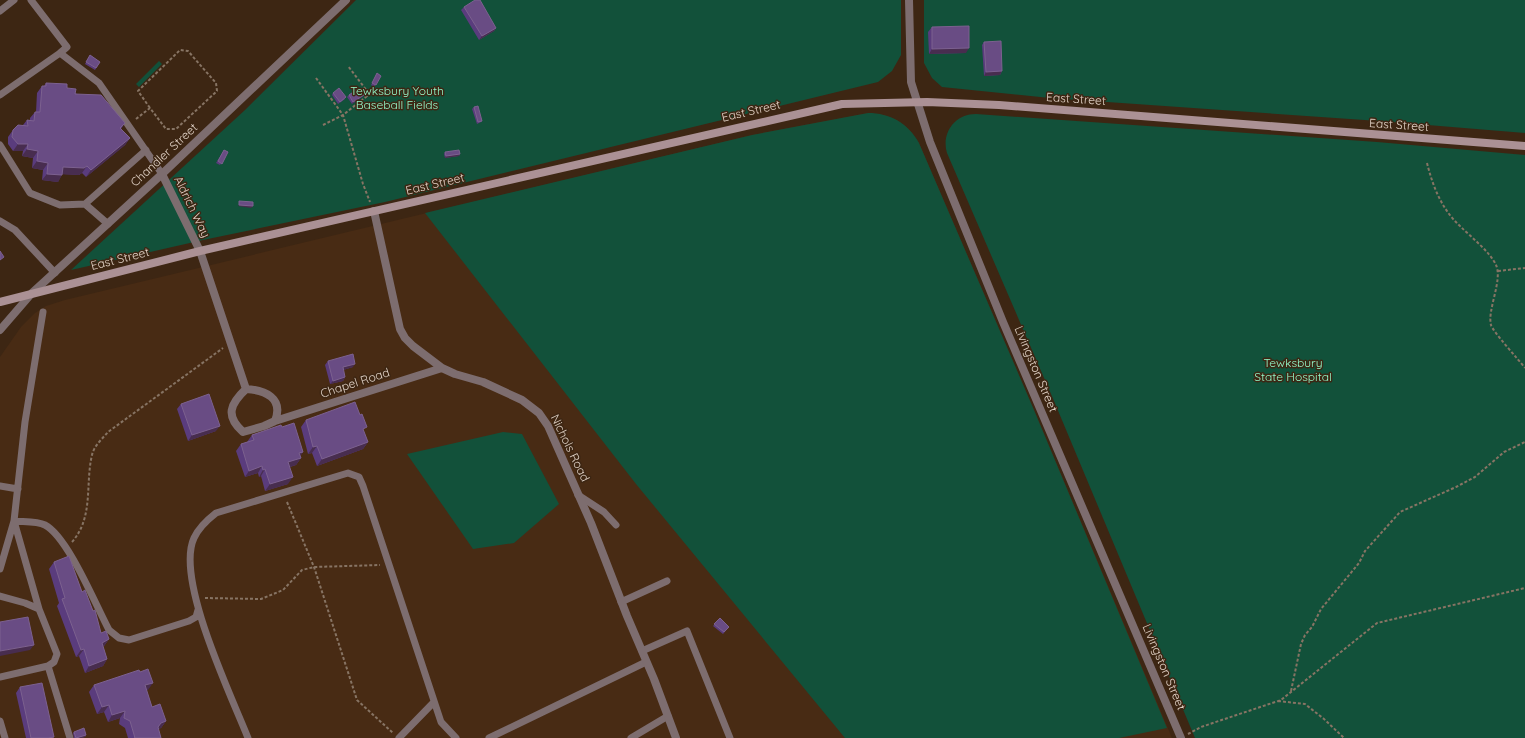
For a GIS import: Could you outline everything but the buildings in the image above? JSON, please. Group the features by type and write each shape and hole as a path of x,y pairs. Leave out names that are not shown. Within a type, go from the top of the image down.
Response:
{"main road":[{"name":"East Street","path":"0,302 200,251 824,106 842,104 917,102 1046,108 1350,134 1525,146"}],"street":[{"name":"Chandler Street","path":"0,330 32,293 162,174 346,0"},
{"name":"Livingston Street","path":"909,0 911,82 930,142 979,264 1182,738"},
{"name":"Aldrich Way","path":"162,174 200,251"},
{"name":"Nichols Road","path":"374,211 400,329 405,338 442,368 455,374 483,382 522,400 539,413 548,426 578,495 676,738"},
{"path":"200,251 246,389 264,391 276,403 278,414 275,421"},
{"name":"Chapel Road","path":"246,389 238,396 231,407 231,416 236,426 243,432 442,368"}],"lane":[{"path":"0,11 14,0"},
{"path":"0,95 67,47 31,0"},
{"path":"60,53 99,83 162,174"},
{"path":"0,145 30,193 60,205 85,204 146,150"},
{"path":"85,204 108,224"},
{"path":"0,222 15,230 55,273"},
{"path":"0,569 14,520 25,422 43,312"},
{"path":"248,738 198,610 191,574 191,552 194,538 203,523 216,512 348,473 359,477 363,486 440,722 456,738"},
{"path":"0,486 18,489"},
{"path":"578,495 604,512 616,525"},
{"path":"14,520 44,525 56,534 67,548 109,630 119,638 129,640 189,621 196,617 198,610"},
{"path":"0,677 48,666 54,662 57,654 39,609 14,520"},
{"path":"621,602 667,581"},
{"path":"0,596 25,602 39,609"},
{"path":"642,651 686,632 730,738"},
{"path":"489,738 646,662"},
{"path":"48,666 70,738"},
{"path":"399,738 434,702"},
{"path":"631,738 668,716"},
{"path":"0,721 5,738"}],"path":[{"path":"180,50 188,50 216,83 217,91 176,129 166,129 150,108 138,91 180,50"},
{"path":"323,125 343,114 367,96 367,91 348,66"},
{"path":"316,78 343,114 363,184 374,211"},
{"path":"127,123 132,122 150,108"},
{"path":"1427,163 1431,181 1440,199 1456,222 1491,257 1498,271 1491,324 1525,368"},
{"path":"1498,271 1525,268"},
{"path":"67,548 80,529 87,510 92,454 98,443 108,432 230,342"},
{"path":"1291,692 1301,644 1305,635 1312,627 1321,609 1359,563 1365,551 1400,512 1456,487 1475,476 1504,452 1525,442"},
{"path":"283,491 314,566 357,700 399,738"},
{"path":"196,598 261,599 283,590 302,570 314,566 390,565"},
{"path":"1182,738 1201,727 1281,700 1377,623 1525,588"},
{"path":"1276,701 1305,704 1344,738"}],"shaded area":[{"path":"868,113 884,115 897,120 909,129 919,143 1034,410 1172,738 0,738 0,357 21,327 35,313 46,306 65,300 752,135"}],"green space":[{"name":"Tewksbury Youth Baseball Fields","path":"356,0 901,0 901,55 892,71 878,82 385,202 203,240 71,270 245,110"},
{"path":"924,0 1525,0 1525,133 1379,121 1050,98 942,87 932,78 924,63"},
{"path":"159,61 162,64 139,87 136,84"},
{"path":"868,113 876,113 898,120 915,136 919,143 1034,410 1167,728 1119,738 845,738 636,484 425,213 752,135"},
{"name":"Tewksbury State Hospital","path":"976,114 1377,142 1525,155 1525,738 1195,738 1054,401 947,153 946,138 951,126 962,117"},
{"path":"503,432 522,434 559,504 514,543 473,549 407,454"}]}
